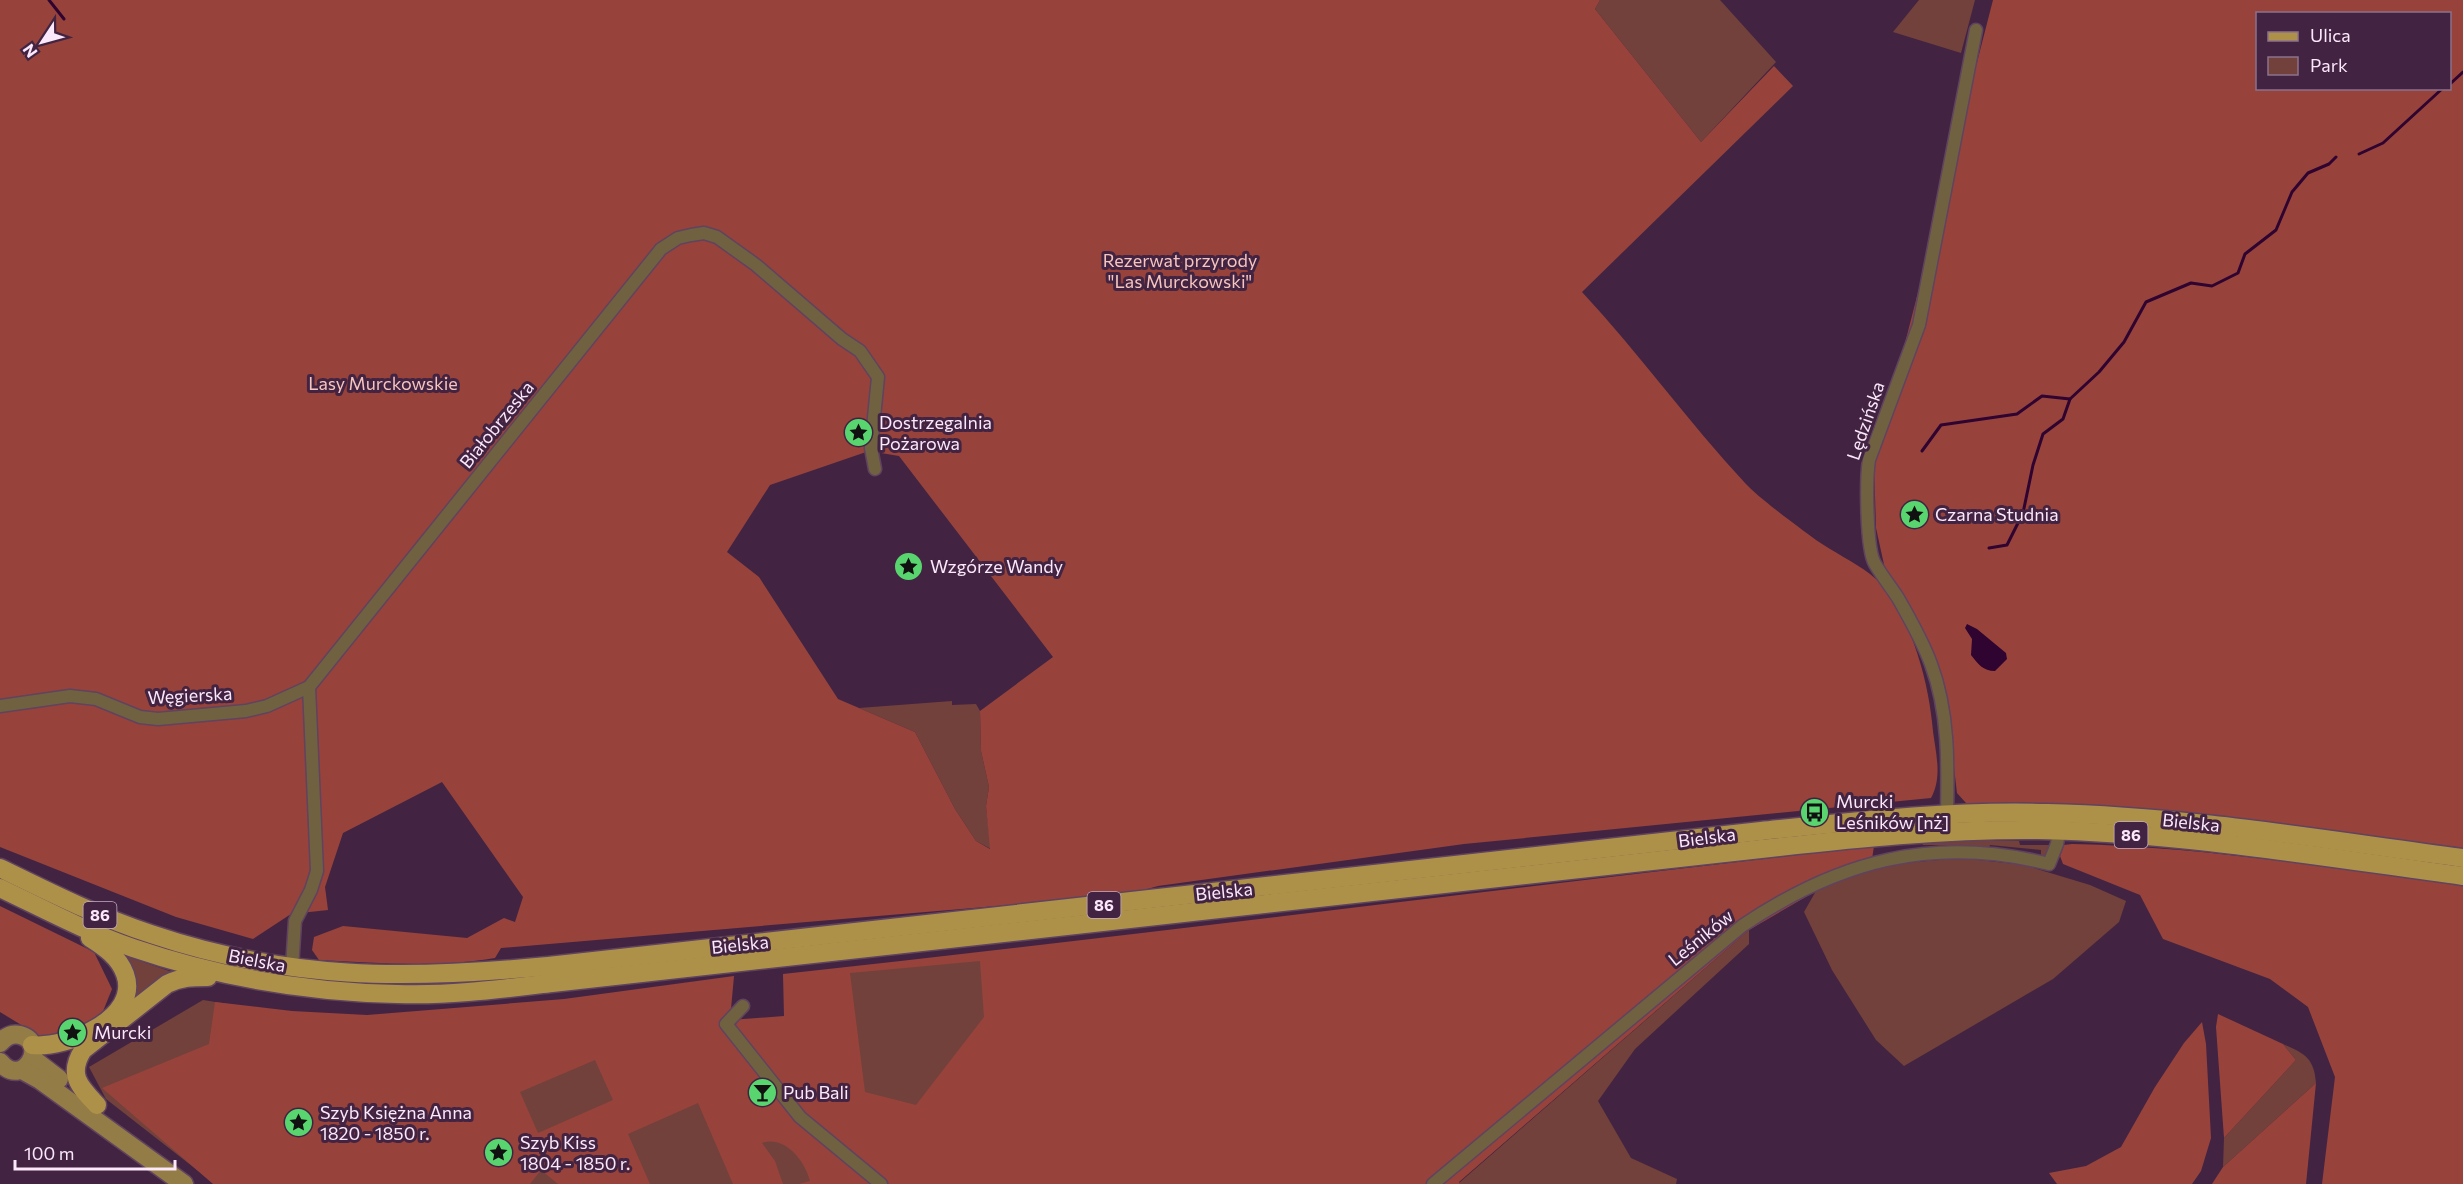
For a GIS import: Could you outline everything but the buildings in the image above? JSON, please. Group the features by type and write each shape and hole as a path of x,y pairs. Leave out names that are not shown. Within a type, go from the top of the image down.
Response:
{"main road":[{"name":"Bielska","path":"0,868 94,912 150,934 241,959 292,968 372,975 419,976 485,972 1761,831 1947,814 2047,813 2138,818 2226,827 2463,858"},
{"name":"Bielska","path":"0,888 67,921 132,947 193,967 306,988 398,994 487,990 1860,838 1975,831 2059,831 2138,835 2463,876"},
{"path":"18,1061 41,1046 76,1039 103,1024 120,1008 124,999 127,979 120,963 104,948 67,921"},
{"path":"97,1105 82,1089 74,1071 77,1059 94,1040 176,979 189,976 249,979"},
{"path":"18,1061 74,1049 94,1040"}],"street":[{"name":"Lędzińska","path":"1947,814 1946,748 1941,695 1931,662 1904,609 1874,562 1869,540 1866,478 1869,460 1919,325 1976,30"},
{"name":"Białobrzeska","path":"309,687 662,249 678,238 704,233 717,237 756,265 842,339 860,351 878,376 871,448 875,469"},
{"name":"Węgierska","path":"0,706 70,696 96,699 140,717 158,719 246,711 267,706 309,687"},
{"path":"292,968 295,921 311,890 317,871 309,687"},
{"name":"Leśników","path":"1433,1184 1742,926 1792,894 1837,874 1886,859 1965,853 2005,855 2049,864 2057,844 2059,831"},
{"path":"743,1006 726,1024 800,1117 881,1184"},
{"path":"2,1037 19,1034 29,1040 18,1061"},
{"path":"18,1061 97,1105 182,1184"},
{"path":"18,1061 40,1080 182,1184"}],"green space":[{"name":"Lasy Murckowskie","path":"0,0 1600,0 1595,9 1701,142 1774,66 1793,86 1582,292 1624,339 1703,436 1752,490 1816,540 1870,574 1895,603 1913,642 1930,704 1938,771 1931,798 1464,844 1158,886 1126,895 501,948 495,958 430,964 319,960 312,950 314,937 343,926 467,938 504,918 515,922 523,897 442,782 343,833 325,887 328,910 291,914 253,939 176,917 0,847","holes":["869,451 899,456 1053,657 980,711 981,751 989,787 986,806 990,849 976,841 955,809 915,732 838,699 759,577 727,552 770,485"]},
{"path":"1600,0 1720,0 1776,62 1701,142 1595,9"},
{"path":"1919,0 1975,0 1961,53 1893,32"},
{"path":"1993,0 2463,0 2463,849 2269,822 2152,809 2059,804 1966,803 1957,793 1944,683 1921,632 1885,569 1876,528 1874,464"},
{"path":"952,701 952,705 976,704 980,711 981,751 989,787 986,806 991,849 976,841 955,809 915,732 859,708"},
{"path":"2019,841 2020,845 2050,845 2050,851 2043,858 2041,850 1990,845 1988,850 1965,845 1923,845 1922,842"},
{"path":"2064,845 2219,854 2463,885 2463,1184 2322,1184 2335,1077 2308,1007 2270,979 2163,939 2140,895 2063,864 2060,856"},
{"path":"1874,846 1871,866 1816,891 1749,930 1459,1182 1460,1184 799,1184 810,1181 799,1158 786,1146 770,1142 762,1143 775,1161 783,1184 733,1184 698,1103 628,1134 650,1184 558,1184 541,1170 530,1184 213,1184 102,1088 209,1044 215,1002 292,1011 367,1015 564,999 734,976 730,1020 784,1016 783,974","holes":["980,961 984,1017 916,1105 865,1092 850,973","595,1060 613,1100 538,1133 520,1092"]},
{"path":"1961,858 2024,865 2090,885 2126,901 2119,922 2053,979 1904,1066 1876,1040 1832,970 1804,912 1816,891 1871,866"},
{"path":"0,906 94,952 112,989 99,1021 74,1034 41,1037 0,1012"},
{"path":"1749,930 1749,944 1635,1049 1598,1101 1631,1158 1677,1179 1676,1184 1459,1183"},
{"path":"123,955 175,973 130,1007"},
{"path":"991,955 1024,1061 940,1184 215,1184 106,1099 89,1067 203,1000 296,1015 728,1021 785,1017 784,975"},
{"path":"2218,1014 2283,1044 2296,1060 2224,1138 2216,1027"},
{"path":"2202,1022 2206,1044 2211,1138 2201,1171 2192,1184 2057,1184 2049,1173 2086,1166 2121,1147 2155,1087 2184,1043"},
{"path":"2283,1044 2307,1058 2313,1068 2316,1083 2223,1167 2224,1138 2296,1060"},
{"path":"2316,1083 2306,1184 2212,1184 2223,1167"}],"shaded area":[{"path":"1967,624 1977,629 2006,653 2007,659 1995,671 1984,668 1971,655 1972,639 1965,628"}],"waterway":[{"path":"49,0 64,19"},
{"path":"2451,83 2463,72"},
{"path":"2359,154 2383,143 2441,90"},
{"path":"1989,548 2007,545 2023,513 2033,465 2043,434 2063,419 2070,399 2099,372 2124,342 2146,302 2191,283 2212,286 2238,273 2245,254 2276,230 2292,192 2308,173 2329,164 2336,157"},
{"path":"1922,451 1941,425 2017,414 2042,396 2070,399"}],"place":[{"name":"Dostrzegalnia Pożarowa","path":"858,433"},
{"name":"Czarna Studnia","path":"1914,515"},
{"name":"Wzgórze Wandy","path":"909,567"},
{"name":"Murcki Leśników [nż]","path":"1815,812"},
{"name":"Murcki","path":"73,1033"},
{"name":"Pub Bali","path":"762,1093"},
{"name":"Szyb Księżna Anna 1820 - 1850 r.","path":"299,1123"},
{"name":"Szyb Kiss 1804 - 1850 r.","path":"499,1153"}],"park label":[{"name":"Rezerwat przyrody \"Las Murckowski\"","path":"1180,271"}]}
